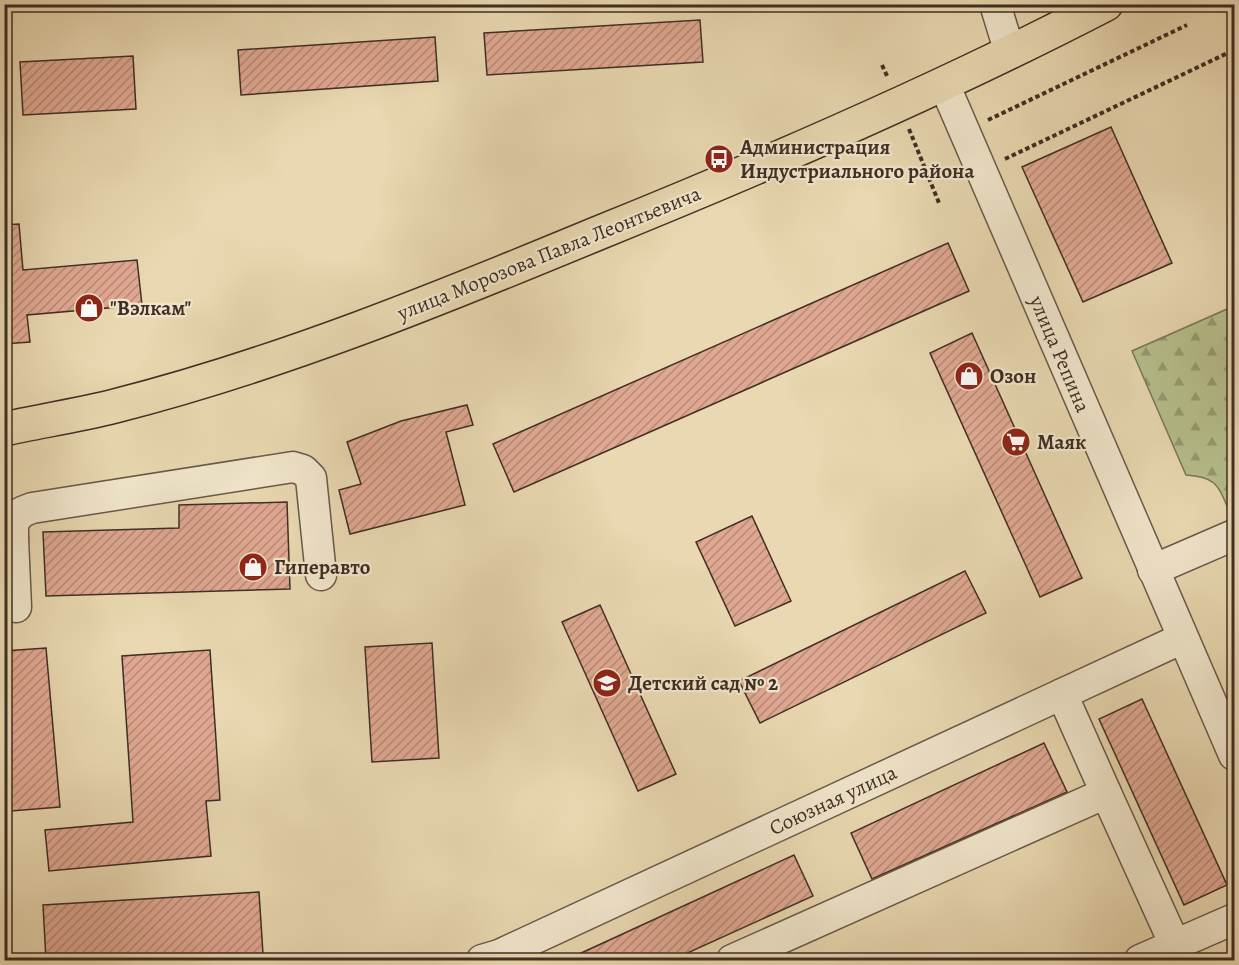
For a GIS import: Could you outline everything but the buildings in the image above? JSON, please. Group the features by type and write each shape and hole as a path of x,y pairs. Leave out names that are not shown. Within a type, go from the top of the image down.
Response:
{"main road":[{"name":"улица Морозова Павла Леонтьевича","path":"4,429 114,406 246,368 412,309 726,181 899,105 1011,53 1106,4"}],"street":[{"path":"995,4 1011,53"},
{"name":"улица Репина","path":"944,84 1234,754"},
{"path":"16,607 9,540 13,522 22,512 32,508 293,467 303,470 311,478 321,576"},
{"path":"1153,570 1234,535"},
{"name":"Союзная улица","path":"482,960 499,956 1183,638"},
{"path":"1062,694 1175,945"},
{"path":"732,960 1106,793"},
{"path":"1140,960 1234,919"}],"path":[{"path":"965,131 1187,26"},
{"path":"982,170 1234,50"},
{"path":"882,65 939,203"}],"green space":[{"path":"1234,306 1234,513 1231,515 1216,485 1205,478 1186,475 1132,351"}],"place":[{"name":"Администрация Индустриального района","path":"719,159"},
{"name":"\"Вэлкам\"","path":"89,308"},
{"name":"Озон","path":"969,376"},
{"name":"Маяк","path":"1016,442"},
{"name":"Гиперавто","path":"253,567"},
{"name":"Детский сад № 2","path":"607,683"}]}
